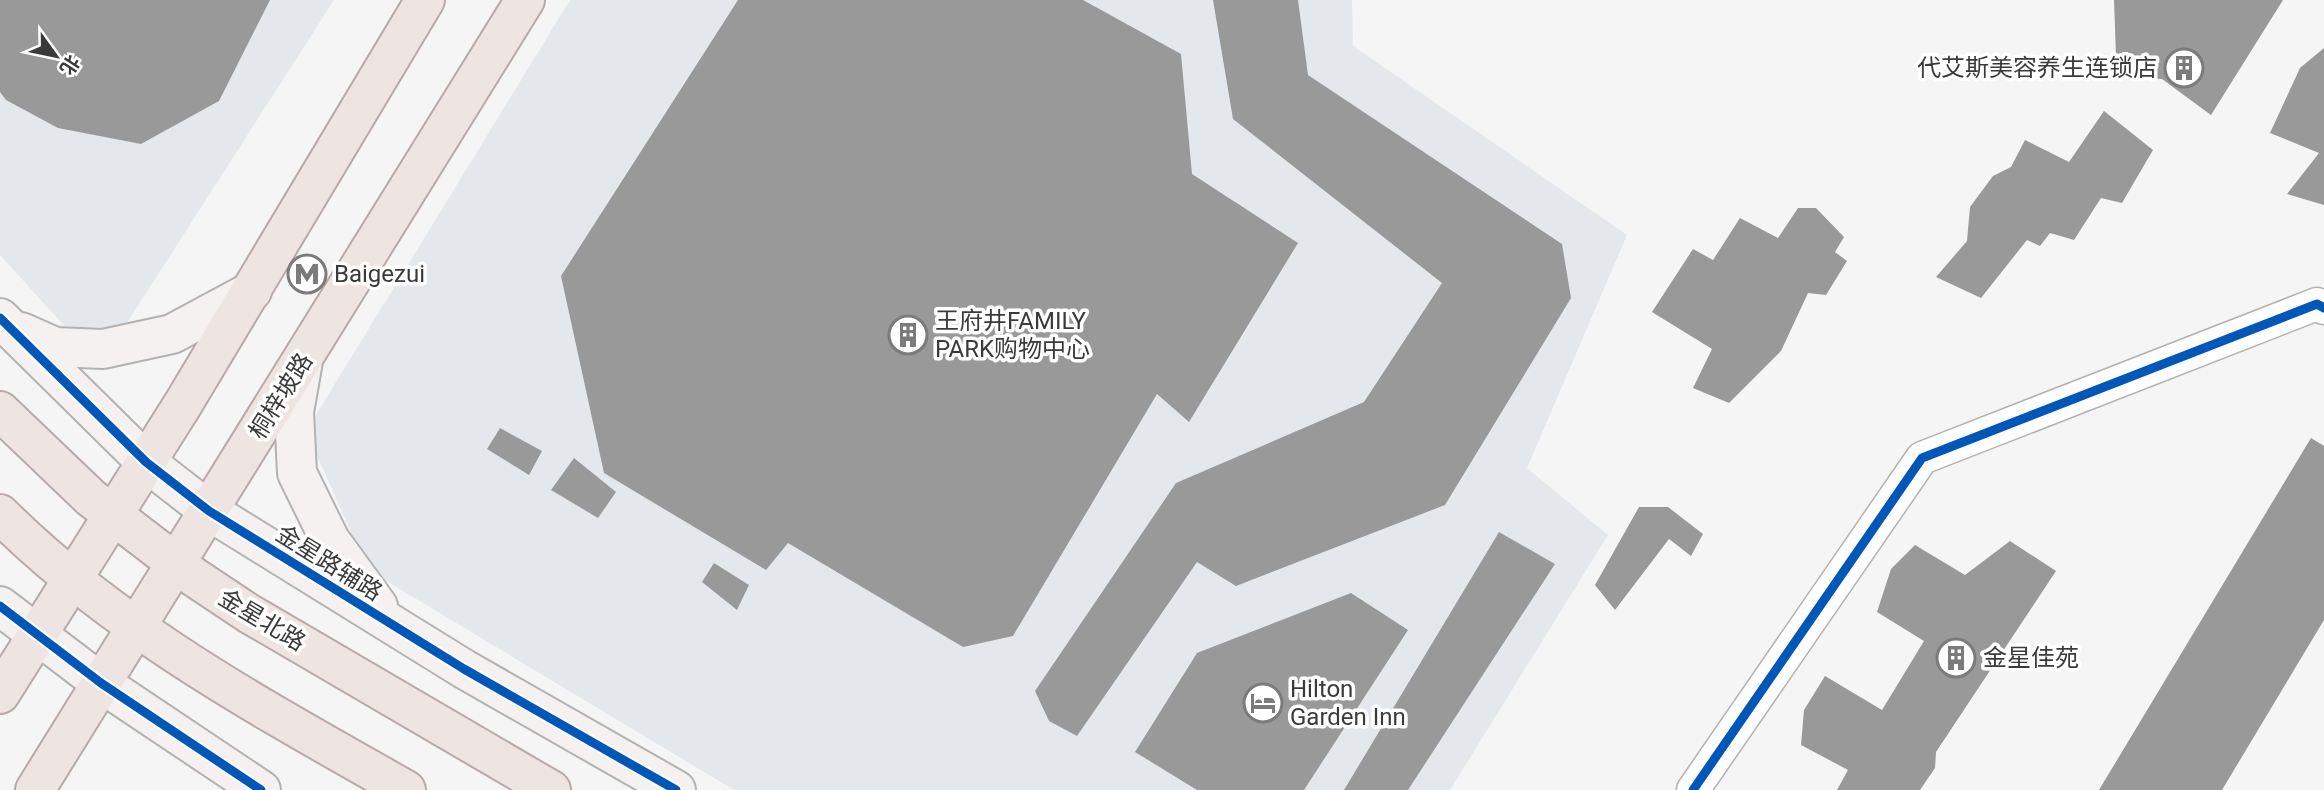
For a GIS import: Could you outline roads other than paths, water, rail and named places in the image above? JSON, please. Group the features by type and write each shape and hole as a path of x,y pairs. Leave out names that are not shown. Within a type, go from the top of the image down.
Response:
{"main road":[{"path":"0,694 252,291 425,0"},
{"name":"桐梓坡路","path":"35,790 525,0"},
{"name":"金星北路","path":"0,411 113,516 176,564 248,613 551,790"},
{"path":"0,514 72,579 136,627 210,675 407,790"}],"street":[{"path":"4,322 55,347 103,349 172,334 252,291"},
{"path":"1693,790 1922,458 2317,304 2324,308"},
{"name":"金星路辅路","path":"4,322 146,462 209,511 392,624 676,790"},
{"path":"303,361 294,412 297,473 330,540 392,624"},
{"path":"0,606 101,683 261,790"}],"place":[{"name":"代艾斯美容养生连锁店","path":"2184,68"},
{"name":"Baigezui","path":"307,274"},
{"name":"王府井FAMILY PARK购物中心","path":"908,335"},
{"name":"金星佳苑","path":"1956,658"},
{"name":"Hilton Garden Inn","path":"1263,703"}]}
